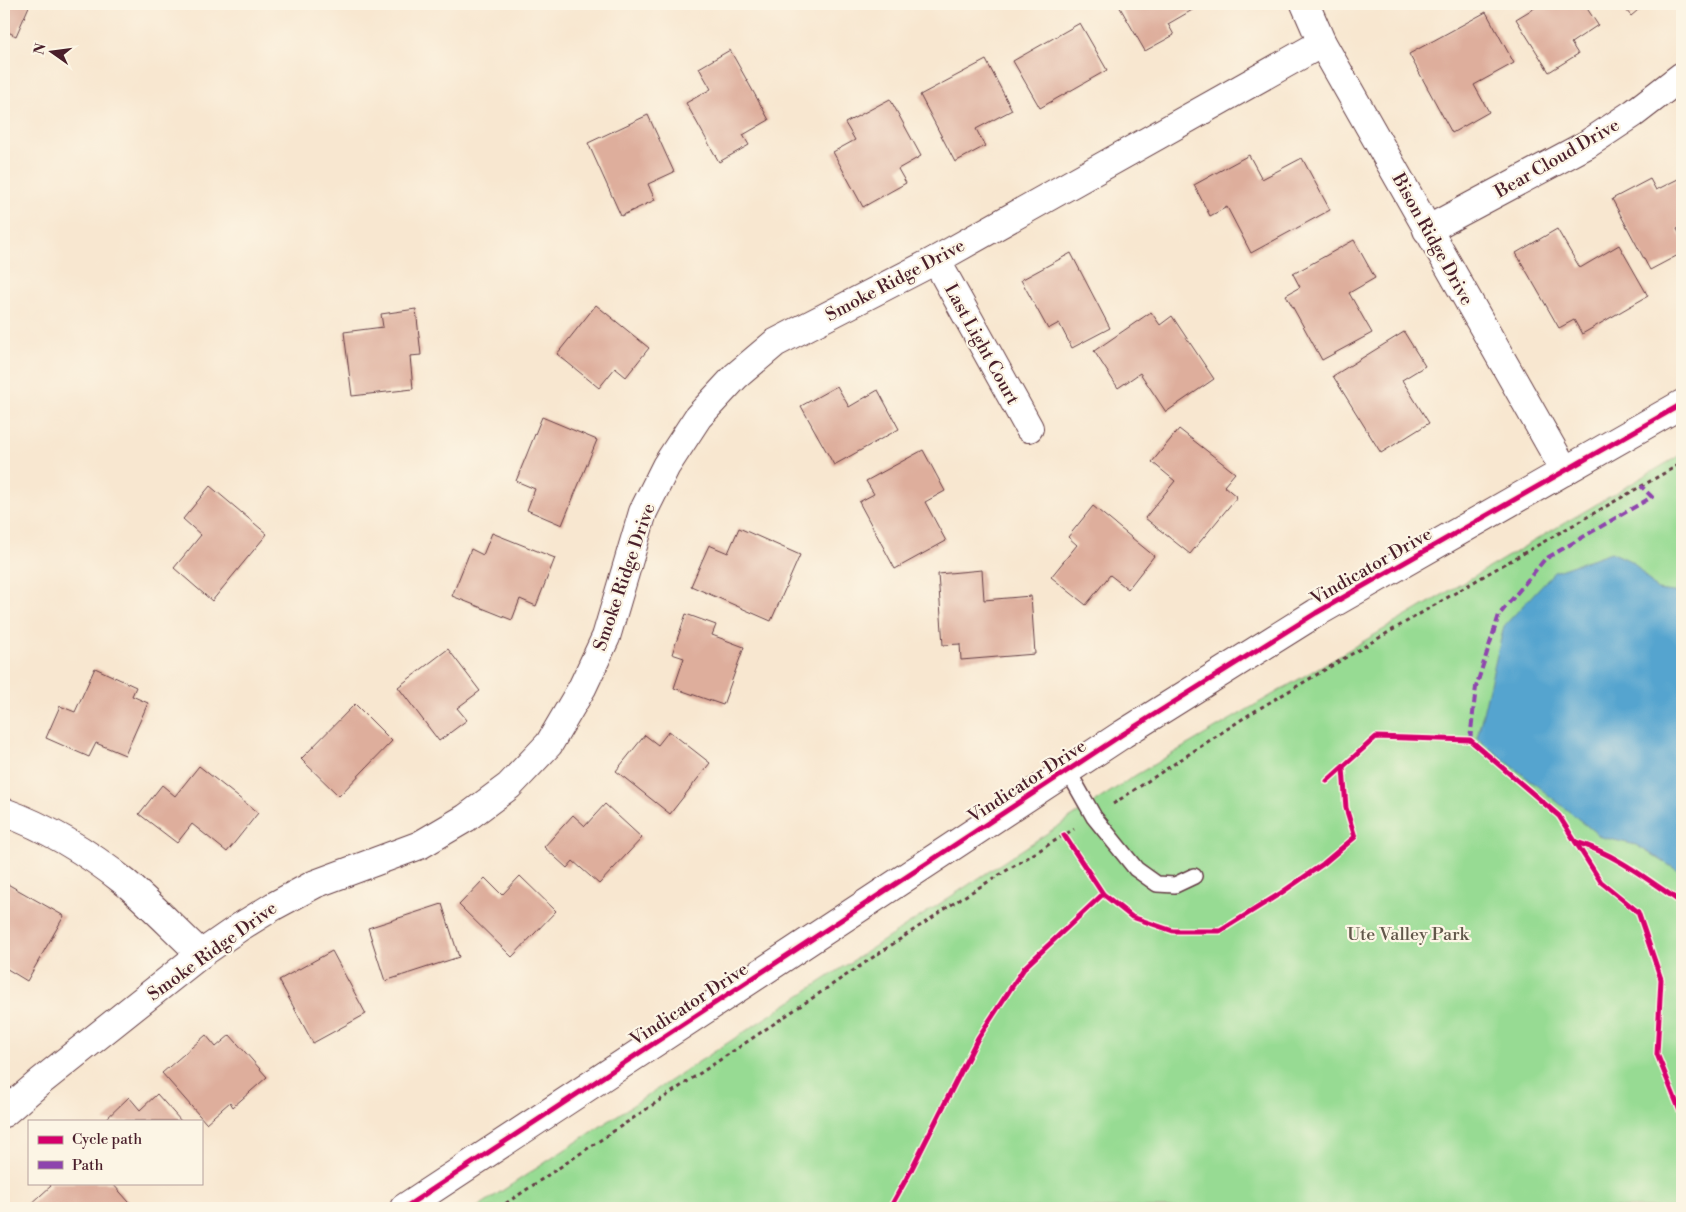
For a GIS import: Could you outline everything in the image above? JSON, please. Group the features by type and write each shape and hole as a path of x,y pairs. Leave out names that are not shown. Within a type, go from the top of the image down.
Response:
{"street":[{"name":"Bison Ridge Drive","path":"1305,4 1322,43 1565,471"},
{"name":"Smoke Ridge Drive","path":"4,1113 201,954 274,906 315,884 420,845 466,818 509,786 549,744 582,688 606,637 643,512 666,466 698,417 736,376 775,343 936,260 1322,43"},
{"name":"Bear Cloud Drive","path":"1427,230 1586,145 1634,113 1682,76"},
{"name":"Last Light Court","path":"936,260 1029,428"},
{"name":"Vindicator Drive","path":"404,1208 1068,771 1316,613 1682,404"},
{"path":"4,812 29,822 76,846 126,883 201,954"}],"lane":[{"path":"1068,771 1094,817 1136,869 1157,884 1175,885 1194,876"}],"green space":[{"name":"Ute Valley Park","path":"1682,454 1682,1208 476,1208 1136,775"}],"water":[{"path":"1611,552 1633,562 1657,590 1682,593 1682,873 1636,845 1601,837 1477,738 1504,626 1554,572"}],"building":[{"path":"4,4 30,4 16,36 4,30"},
{"path":"1118,4 1191,4 1194,9 1168,24 1174,35 1145,51"},
{"path":"1541,4 1584,4 1598,25 1571,43 1578,54 1549,72 1516,19"},
{"path":"1621,4 1645,4 1631,16"},
{"path":"1486,12 1514,63 1474,85 1489,112 1452,133 1409,54"},
{"path":"1080,23 1107,70 1040,108 1013,61"},
{"path":"730,50 769,120 743,135 749,145 719,162 686,103 711,89 699,68"},
{"path":"986,60 1012,110 976,129 985,146 955,162 920,95"},
{"path":"890,99 921,156 898,169 906,183 863,207 833,152 855,140 845,123"},
{"path":"648,115 674,172 648,184 655,200 621,216 588,143"},
{"path":"1249,155 1262,179 1302,158 1330,210 1251,253 1227,207 1210,216 1194,185"},
{"path":"1682,177 1682,226 1677,229 1682,239 1682,253 1650,270 1612,199 1650,179 1656,190"},
{"path":"1557,229 1580,268 1619,245 1648,296 1582,334 1574,320 1559,328 1516,253"},
{"path":"1354,240 1375,278 1349,293 1372,333 1322,360 1286,295 1300,287 1293,274"},
{"path":"1071,253 1110,328 1072,348 1059,323 1048,329 1021,280"},
{"path":"596,305 649,348 626,377 615,368 599,388 557,354"},
{"path":"416,309 421,355 410,356 413,389 352,396 344,332 383,327 381,314"},
{"path":"1151,312 1160,325 1172,316 1214,379 1166,412 1140,373 1118,388 1094,351"},
{"path":"1404,332 1425,366 1402,380 1429,423 1381,453 1333,376"},
{"path":"837,386 849,407 878,390 899,429 834,465 801,406"},
{"path":"542,417 597,440 562,525 527,510 535,489 516,481"},
{"path":"1179,429 1235,473 1224,486 1237,497 1190,554 1145,518 1175,481 1152,462"},
{"path":"923,450 945,491 925,502 946,541 895,569 859,502 874,494 866,481"},
{"path":"210,486 267,534 212,601 174,568 201,535 183,519"},
{"path":"1093,506 1154,556 1128,589 1110,575 1086,605 1051,577 1077,545 1068,537"},
{"path":"739,528 800,555 771,621 691,586 709,545 728,553"},
{"path":"492,533 555,558 536,606 520,599 512,620 452,596 471,549 483,555"},
{"path":"982,570 984,600 1031,596 1035,654 961,660 960,644 943,645 938,574"},
{"path":"686,614 716,625 712,635 744,647 723,705 674,688 684,658 672,654"},
{"path":"448,649 480,691 457,708 467,720 439,741 398,687"},
{"path":"95,668 136,687 132,696 148,703 125,755 96,743 89,757 46,738 60,706 75,712"},
{"path":"355,704 392,741 339,796 301,759"},
{"path":"669,731 710,763 670,814 616,771 645,735 658,745"},
{"path":"199,766 258,813 227,852 192,824 177,843 139,814 162,785 175,796"},
{"path":"605,804 642,838 599,884 573,861 567,868 544,847 573,815 585,826"},
{"path":"520,876 556,911 512,957 459,905 485,878 502,895"},
{"path":"4,882 64,916 27,981 4,967"},
{"path":"442,904 459,957 385,981 368,928"},
{"path":"332,951 366,1014 313,1043 279,980"},
{"path":"206,1035 216,1047 230,1035 267,1077 233,1107 230,1102 206,1123 162,1073"},
{"path":"157,1094 180,1120 105,1120 129,1097 140,1110"},
{"path":"50,1184 113,1184 129,1202 122,1208 32,1208 30,1205 51,1186"},
{"path":"8,1201 14,1208 4,1208 4,1204"}],"marked path":[{"path":"1470,740 1476,687 1499,615 1545,559 1652,497 1641,486"}],"cycle path":[{"path":"404,1208 1123,734 1316,613 1682,404"},
{"path":"1327,781 1376,737 1470,740 1559,816 1601,882 1638,912 1661,979 1657,1054 1682,1116"},
{"path":"1064,835 1103,894 1132,917 1173,931 1220,931 1323,864 1355,837 1346,808 1343,768"},
{"path":"1576,842 1605,853 1682,903"},
{"path":"890,1208 978,1038 1025,967 1103,894"}]}
